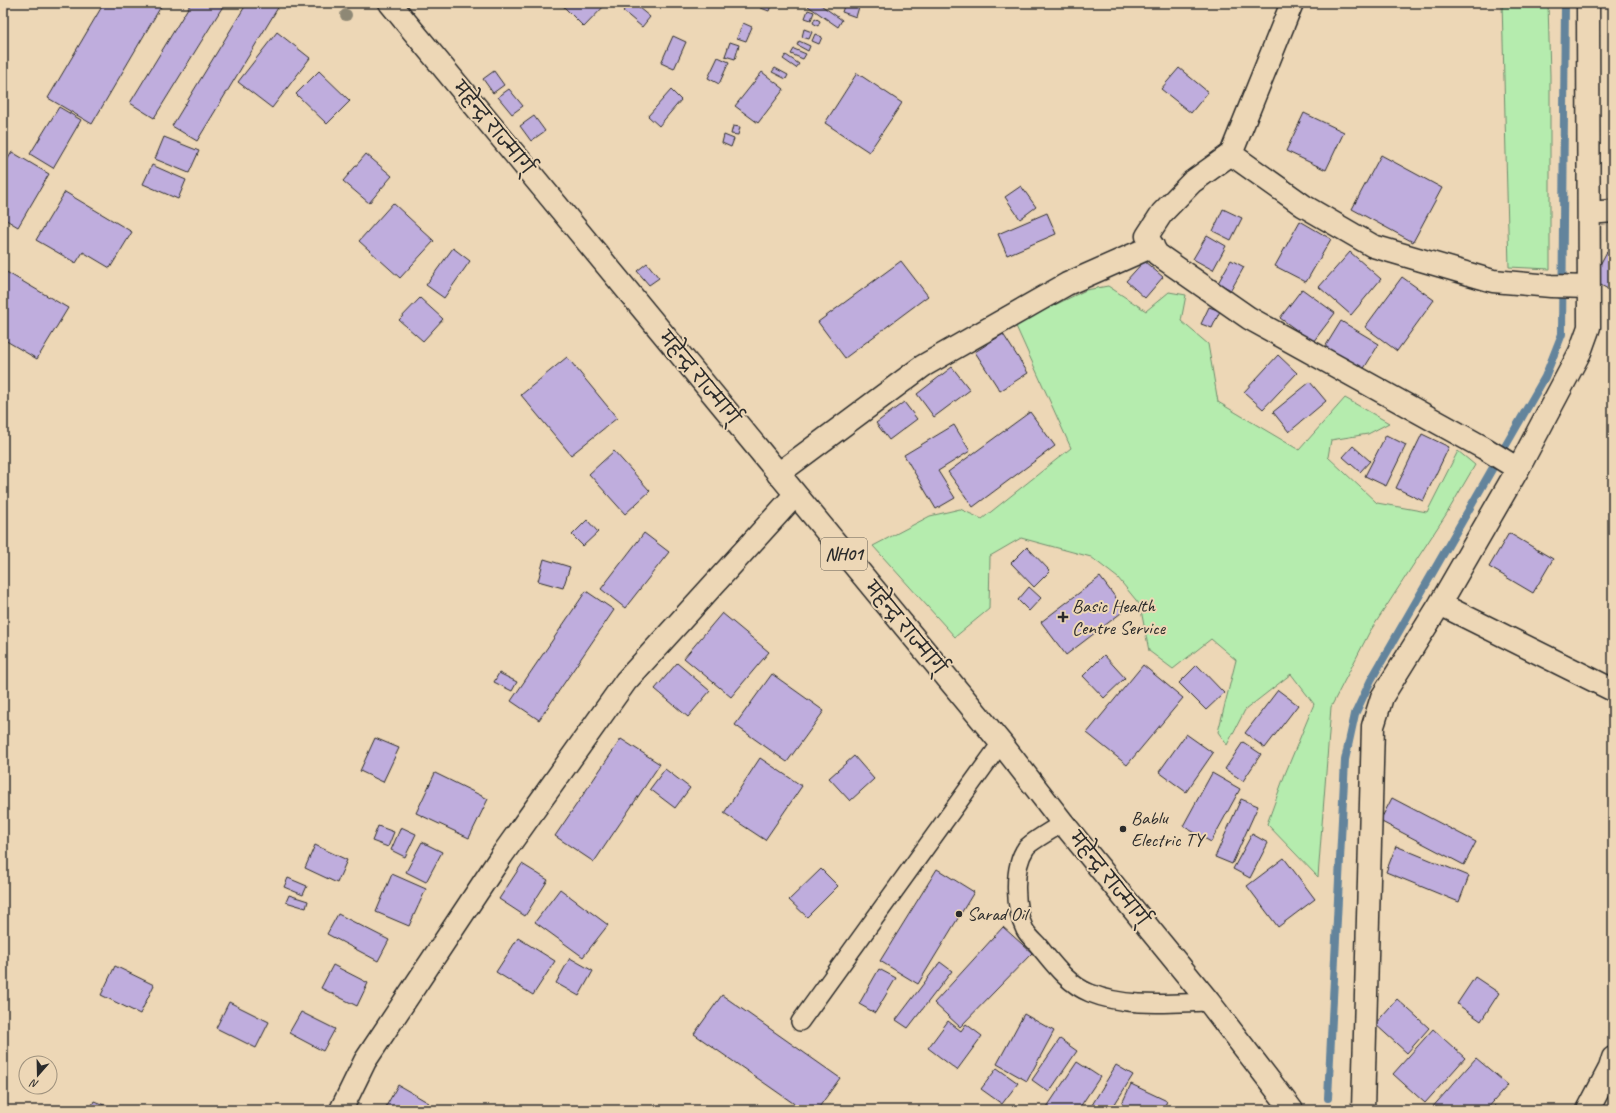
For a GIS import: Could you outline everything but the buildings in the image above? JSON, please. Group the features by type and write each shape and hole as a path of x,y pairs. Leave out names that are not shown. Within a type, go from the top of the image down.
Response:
{"main road":[{"name":"महेन्द्र राज्मार्ग्","path":"390,3 1001,743 1063,823 1209,1002 1292,1110"},
{"path":"1292,3 1230,154 1192,182 1162,213 1148,236 1157,254 1249,318 1484,448 1518,469"},
{"path":"1363,1110 1373,726 1382,697 1440,604 1518,469 1580,352 1588,327 1588,3"},
{"path":"1230,154 1304,206 1373,246 1492,281 1551,286 1589,287"},
{"path":"1588,212 1613,210"},
{"path":"778,474 923,366 1067,284 1153,246"},
{"path":"340,1110 365,1061 390,1022 502,855 626,681 795,495"},
{"path":"1440,604 1613,690"},
{"path":"1588,1110 1610,1068 1613,1058"}],"lane":[{"path":"800,1022 1001,743"},
{"path":"1063,823 1026,848 1017,870 1017,899 1025,930 1053,963 1075,985 1090,993 1116,1000 1146,1003 1209,1002"}],"green space":[{"path":"1502,3 1548,3 1550,76 1550,269 1509,267"},
{"path":"1108,286 1146,311 1169,292 1186,295 1181,321 1208,344 1218,402 1299,450 1345,398 1389,423 1368,434 1331,440 1328,457 1377,503 1427,512 1458,451 1475,465 1447,513 1369,633 1331,707 1318,877 1267,824 1285,774 1314,704 1291,674 1245,710 1227,745 1218,732 1236,660 1211,639 1173,669 1149,651 1140,605 1118,578 1091,557 1021,538 990,556 989,609 955,637 873,546 930,516 960,509 982,519 1071,448 1015,324 1086,290"}],"waterway":[{"path":"1328,1098 1345,760 1355,714 1371,680 1545,377 1562,334 1565,3"}],"place":[{"name":"Basic Health Centre Service","path":"1063,617"},
{"name":"Bablu Electric TY","path":"1123,829"},
{"name":"Sarad Oil","path":"959,914"}]}
